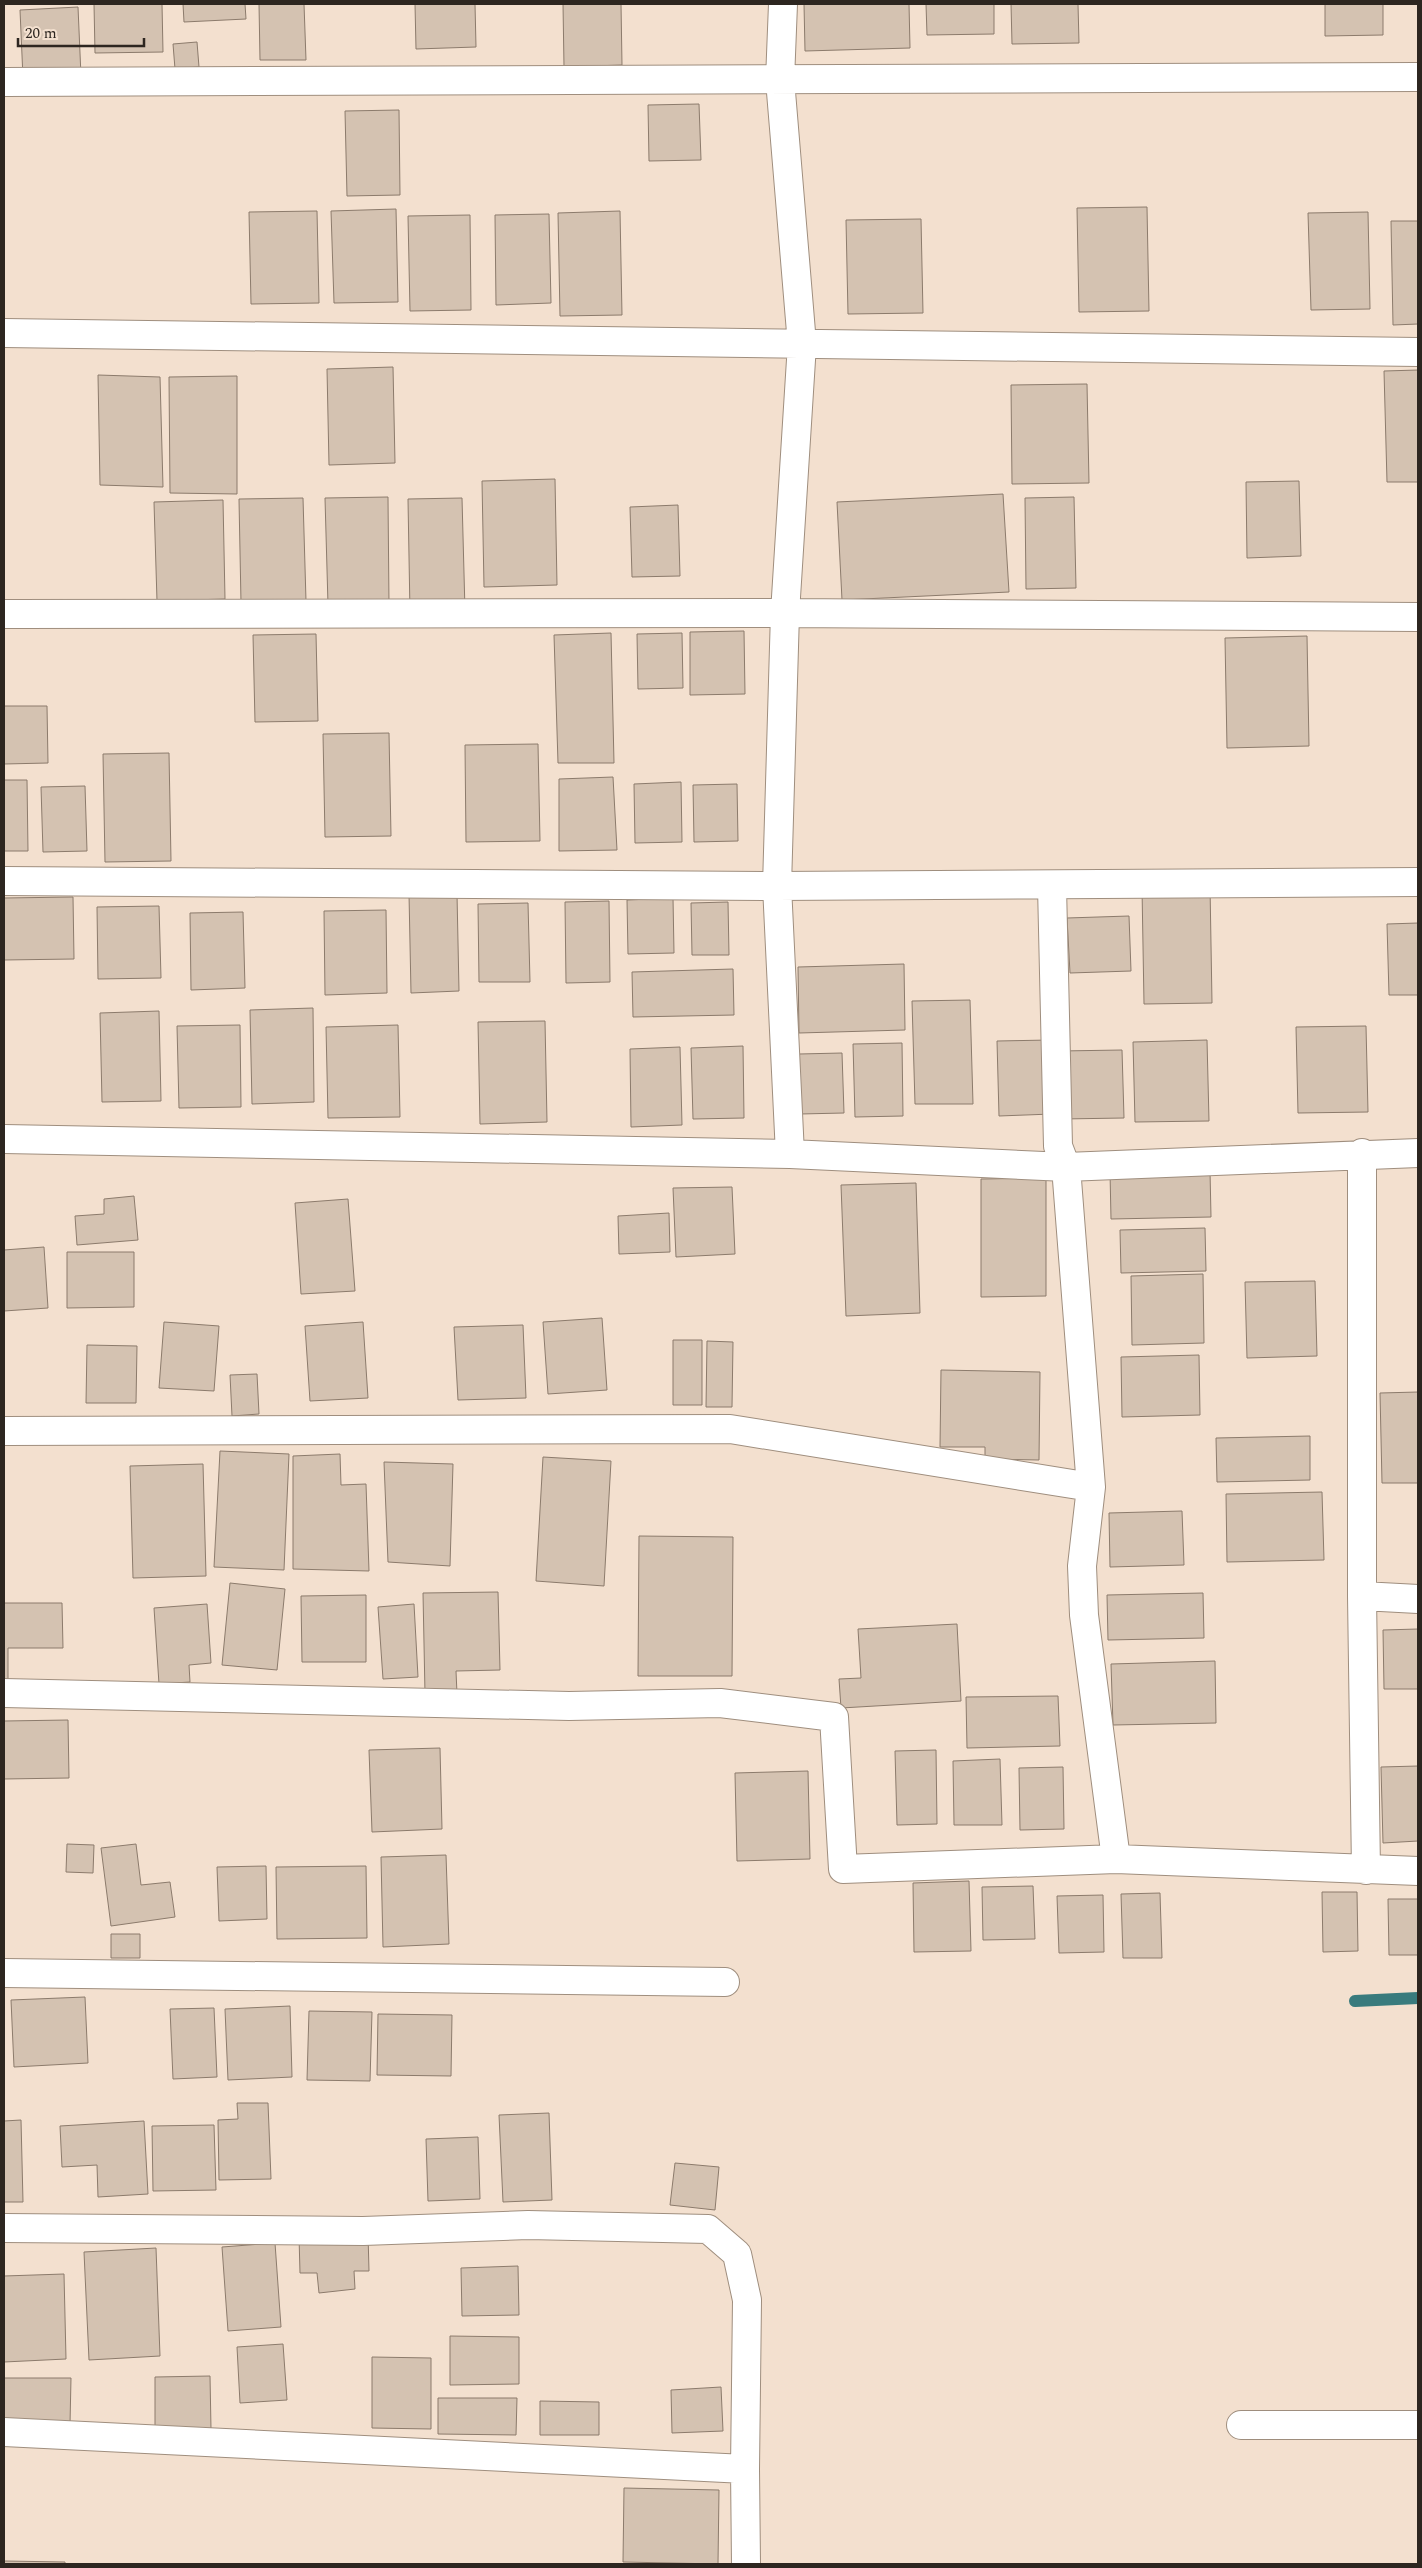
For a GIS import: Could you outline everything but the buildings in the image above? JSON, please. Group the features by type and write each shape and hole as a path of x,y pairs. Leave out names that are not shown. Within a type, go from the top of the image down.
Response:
{"street":[{"path":"783,4 780,80 802,344 785,613 777,886 790,1154"},
{"path":"4,82 1418,78"},
{"path":"4,333 1418,352"},
{"path":"4,614 785,613 1418,617"},
{"path":"4,881 777,886 1052,886 1418,882"},
{"path":"1052,886 1058,1146 1066,1167 1091,1486 1082,1566 1084,1615 1116,1859"},
{"path":"4,1139 790,1154 1066,1167 1362,1153 1418,1153"},
{"path":"1362,1153 1362,1596 1366,1870"},
{"path":"4,1431 730,1429 1091,1486"},
{"path":"1362,1596 1418,1600"},
{"path":"4,1693 569,1706 720,1703 834,1717 843,1869 1116,1859 1418,1871"},
{"path":"4,1973 726,1982"},
{"path":"4,2228 363,2231 538,2225 708,2228 737,2254 747,2300 744,2469 746,2564"},
{"path":"1242,2425 1418,2425"},
{"path":"4,2432 744,2469"}],"waterway":[{"path":"1355,2001 1418,1998"}]}
